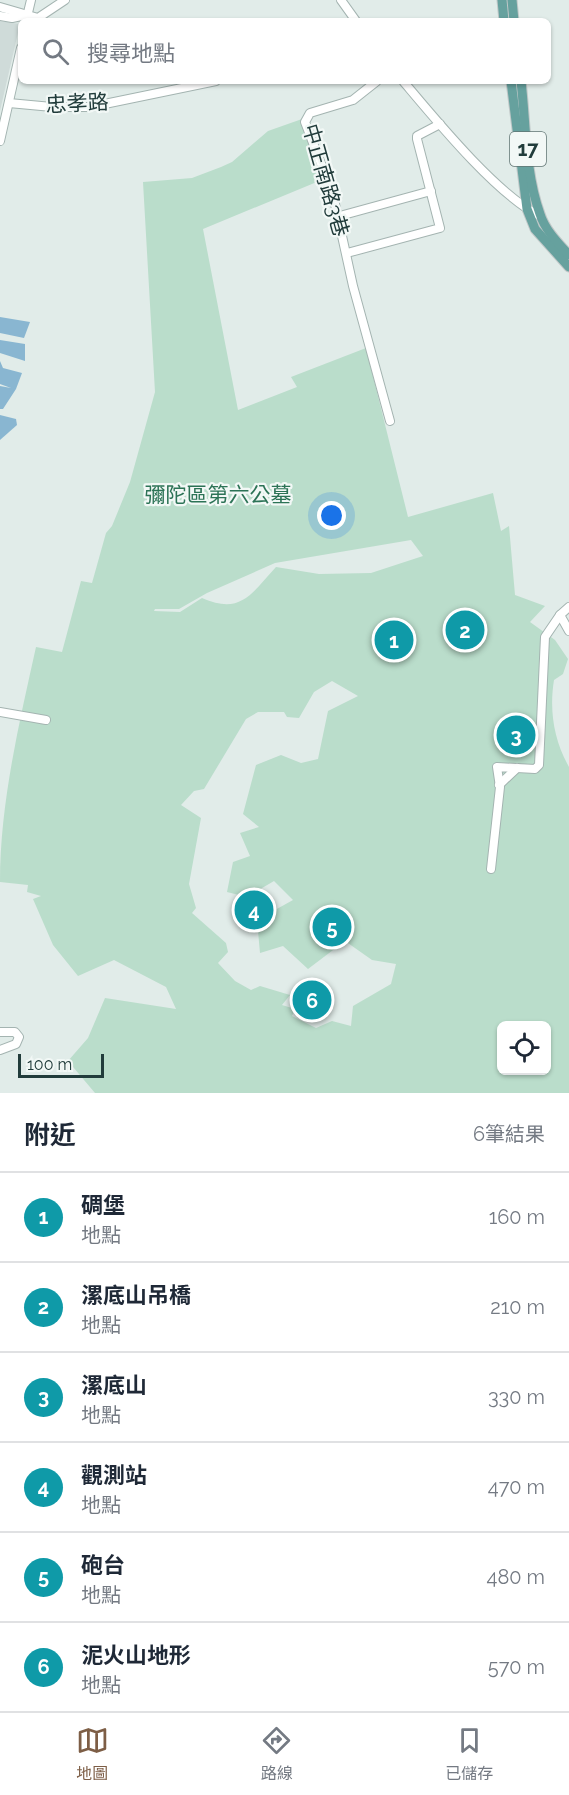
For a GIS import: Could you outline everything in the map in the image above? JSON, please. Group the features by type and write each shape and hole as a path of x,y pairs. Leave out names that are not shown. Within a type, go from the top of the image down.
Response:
{"main road":[{"path":"502,0 504,18"},
{"path":"512,0 514,18"},
{"name":"17","path":"511,84 527,209 535,229 569,267"},
{"name":"17","path":"521,84 533,190 540,216 555,241 569,255"}],"street":[{"path":"27,18 31,0"},
{"path":"0,16 38,18 64,0"},
{"path":"341,0 354,18"},
{"path":"0,7 27,18"},
{"path":"0,141 18,62"},
{"name":"忠孝路","path":"9,103 52,107 90,107 201,84"},
{"name":"中正南路3巷","path":"373,84 353,100 310,112 305,118 330,185 353,286 390,421"},
{"path":"406,84 440,124 512,198 540,216"},
{"path":"336,217 431,191 417,136 440,124"},
{"name":"中正南路3巷","path":"347,253 440,228 431,191"},
{"path":"491,869 499,785 497,767 536,769 539,765 545,637 550,626 569,607"},
{"path":"560,615 568,628"},
{"path":"0,712 46,720"},
{"path":"499,785 517,768"},
{"path":"0,1032 15,1032 19,1037 16,1044 0,1050"}],"shaded area":[{"path":"0,21 18,24 18,33 0,111"}],"green space":[{"name":"彌陀區第六公墓","path":"302,119 324,179 203,229 238,410 297,387 291,377 366,348 408,517 493,493 501,531 509,526 515,595 545,606 530,622 555,640 568,659 563,674 554,680 552,703 556,736 569,767 569,1093 95,1093 68,1061 88,1038 105,998 176,1009 166,987 114,960 78,976 53,945 33,899 41,896 27,892 28,885 0,882 7,793 36,647 62,652 81,581 92,583 106,533 112,526 130,482 155,392 143,182 192,178 232,162 268,131","holes":["411,540 423,556 371,573 319,574 276,567 252,593 236,603 215,603 202,598 180,612 154,611 155,609 179,609 207,593 275,563","332,681 358,696 328,711 318,759 301,763 281,755 256,765 243,814 259,827 240,833 250,856 233,862 227,892 247,897 274,881 293,900 257,920 260,953 283,946 308,969 345,941 372,960 396,964 391,984 353,1006 351,1026 332,1021 316,1028 292,1016 295,1009 282,1005 290,995 260,986 251,990 235,981 218,963 228,952 226,943 192,913 196,908 189,884 201,818 181,805 194,791 204,789 246,719 258,712 284,712 287,717 299,718 314,692"]}],"water":[{"path":"0,317 30,322 24,338 0,333"},
{"path":"0,340 25,344 25,361 0,353"},
{"path":"0,361 3,368 22,373 16,389 3,409 0,409 0,386 11,388 0,384"},
{"path":"0,415 16,419 17,425 0,440"}],"place":[{"name":"漯底山吊橋","path":"465,630"},
{"name":"碉堡","path":"394,640"},
{"name":"漯底山","path":"516,735"},
{"name":"觀測站","path":"254,910"},
{"name":"砲台","path":"332,927"},
{"name":"泥火山地形","path":"312,1000"}]}
